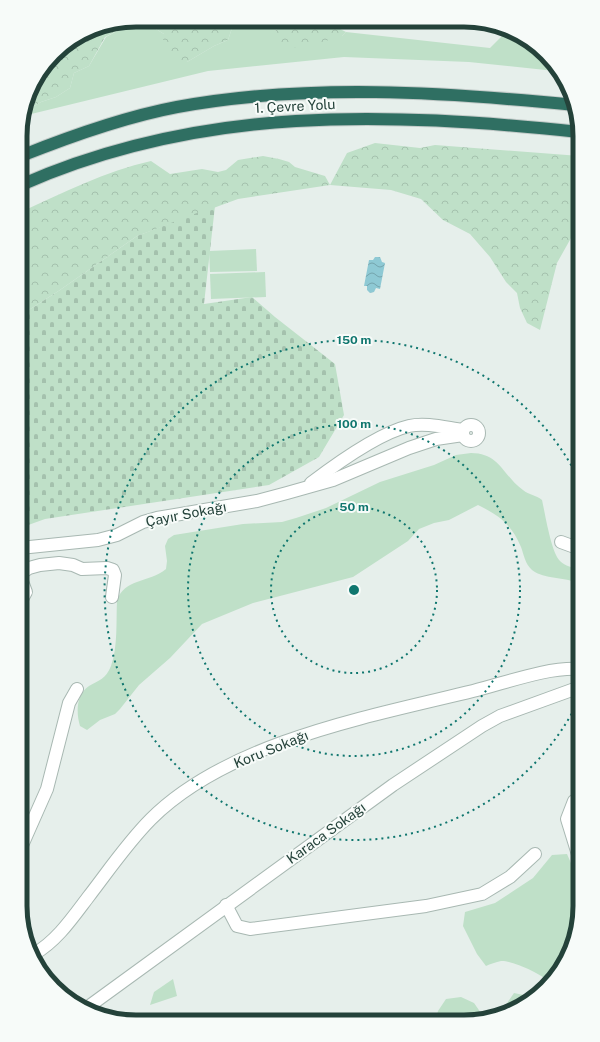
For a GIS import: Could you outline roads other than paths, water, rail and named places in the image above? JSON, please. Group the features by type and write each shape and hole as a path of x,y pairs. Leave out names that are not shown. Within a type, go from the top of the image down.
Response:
{"highway":[{"name":"1. Çevre Yolu","path":"27,154 83,133 176,107 254,97 354,92 404,92 568,104"},
{"name":"1. Çevre Yolu","path":"27,183 120,148 188,133 254,123 354,118 455,122 573,131"}],"street":[{"name":"Çayır Sokağı","path":"27,547 98,540 117,535 143,522 157,518 257,501 333,480 409,448 463,432 432,426 410,426 391,432 336,464 306,487"},
{"path":"561,542 573,546"},
{"path":"27,570 40,565 59,563 73,565 82,569 107,568 113,570 115,574 112,597"},
{"name":"Koru Sokağı","path":"37,952 55,938 70,922 120,856 152,818 175,799 212,774 272,746 326,729 530,676 560,670 573,669"},
{"path":"27,834 47,789 69,703 77,689"},
{"name":"Karaca Sokağı","path":"91,1005 226,905 393,785 482,726 500,716 573,690"},
{"path":"573,804 567,819 573,839"},
{"path":"226,905 236,926 250,929 426,906 482,894 510,877 535,854"}],"water":[{"path":"375,257 380,257 382,262 385,263 380,289 376,288 374,292 370,293 367,290 367,286 364,286 369,260 373,260"}]}
